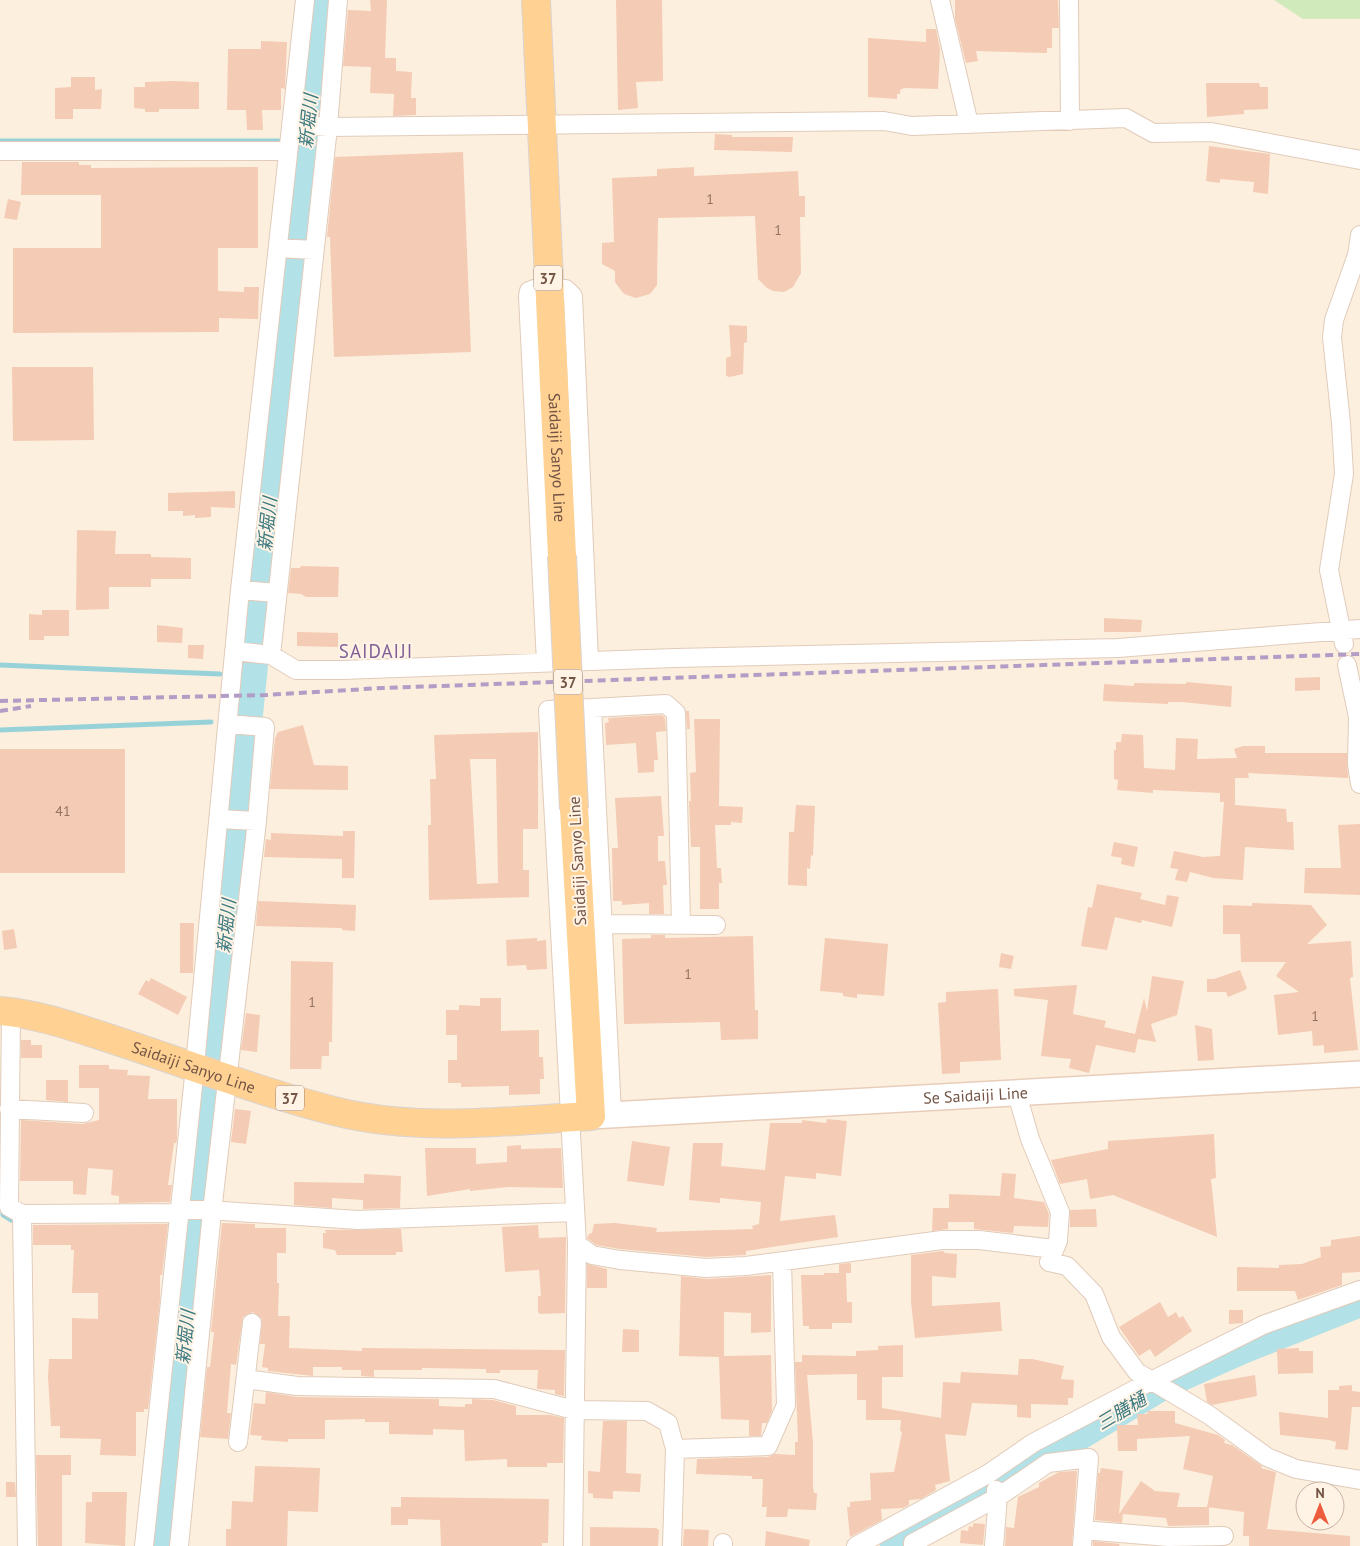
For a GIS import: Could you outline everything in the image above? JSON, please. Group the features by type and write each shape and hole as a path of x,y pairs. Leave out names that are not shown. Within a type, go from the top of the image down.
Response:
{"main road":[{"name":"Saidaiji Sanyo Line","path":"6,1011 68,1026 339,1112 410,1123 448,1124 591,1116 574,808 536,0"},
{"name":"Se Saidaiji Line","path":"591,1116 1360,1074"}],"street":[{"path":"144,1546 232,724 244,590 281,248 288,152 295,125 305,0"},
{"path":"269,654 273,593 338,0"},
{"path":"940,0 969,124"},
{"path":"1070,0 1070,120"},
{"path":"295,125 884,121 912,126 1126,118 1153,133 1211,132 1360,160"},
{"path":"0,151 288,152"},
{"path":"1342,637 1329,570 1344,474 1332,337 1334,320 1357,255 1360,235"},
{"path":"281,248 311,250"},
{"path":"546,662 528,296 529,291 534,289 566,289 573,296 589,661"},
{"path":"244,590 273,593"},
{"path":"238,652 269,654 296,670 1118,648 1342,637 1360,629"},
{"path":"1353,676 1358,717 1357,764 1360,784"},
{"path":"591,1116 548,710 666,704 676,713 680,925"},
{"path":"572,1546 577,1244 574,1212 591,1116 603,924 592,708"},
{"path":"179,1546 210,1211 229,1078 253,821 265,727 232,724"},
{"path":"222,819 253,821"},
{"path":"603,924 716,926"},
{"path":"6,1011 9,1207 22,1214 210,1211 358,1220 574,1212"},
{"path":"1017,1094 1030,1139 1060,1212 1058,1241 1049,1262 1067,1266 1094,1294 1111,1337 1136,1372 1209,1415 1267,1457 1296,1469 1360,1480"},
{"path":"9,1110 84,1113"},
{"path":"22,1214 27,1546"},
{"path":"577,1244 592,1255 668,1266 706,1268 782,1262 942,1240 979,1240 1054,1249"},
{"path":"675,1449 768,1446 786,1405 782,1262"},
{"path":"913,1546 913,1543 994,1485 1033,1443 1157,1385 1263,1325 1360,1290"},
{"path":"238,1442 252,1323"},
{"path":"246,1380 297,1386 494,1388 574,1410 647,1411 668,1423 675,1449 672,1546"},
{"path":"856,1546 1048,1463 1089,1458 1083,1538 1224,1536"},
{"path":"994,1485 994,1546"}],"green space":[{"path":"1274,0 1360,0 1360,19 1303,19"}],"building":[{"path":"370,0 387,0 385,58 396,58 396,71 412,72 411,98 416,98 416,115 393,116 394,94 370,93 371,67 343,66 348,10 371,11"},
{"path":"616,0 662,0 663,81 636,82 638,108 618,110"},
{"path":"955,0 1058,0 1059,28 1052,28 1052,48 1047,48 1047,53 976,51 978,61 966,63 955,19"},
{"path":"926,29 936,29 940,49 938,89 904,88 900,90 900,94 897,94 897,99 868,97 868,38 926,42"},
{"path":"261,41 287,42 285,89 281,88 281,110 262,110 263,130 247,130 246,110 227,110 228,49 261,49"},
{"path":"71,77 95,77 95,90 102,89 101,109 73,109 73,119 55,119 55,88 71,87"},
{"path":"145,82 199,82 199,109 159,109 159,112 145,112 145,109 134,108 134,87 145,87"},
{"path":"1206,83 1259,83 1260,87 1268,87 1268,109 1244,110 1244,114 1207,117"},
{"path":"715,134 732,135 732,137 793,137 792,152 714,150"},
{"path":"1209,146 1270,154 1268,194 1253,192 1254,182 1220,179 1220,183 1206,181"},
{"path":"463,152 471,352 334,357 330,237 327,237 335,157"},
{"path":"22,162 79,162 79,165 91,165 91,168 258,167 258,248 218,248 218,291 244,292 244,287 259,287 258,319 219,318 219,332 13,333 13,248 101,248 101,195 21,195"},
{"path":"694,167 694,176 798,171 799,196 805,196 805,217 800,217 801,273 793,287 784,292 773,291 758,279 755,216 658,218 657,285 650,294 636,298 624,294 615,282 615,271 602,264 602,243 614,242 612,178 657,176 657,169"},
{"path":"8,199 21,202 17,220 4,218"},
{"path":"729,325 747,326 747,342 744,343 743,374 730,377 726,376 726,358 731,356"},
{"path":"12,367 93,367 94,440 13,441"},
{"path":"235,491 235,508 211,507 211,517 195,518 195,515 183,516 183,511 168,511 168,493"},
{"path":"77,530 116,531 115,554 151,554 151,557 191,558 191,579 151,579 151,587 109,587 109,609 76,610"},
{"path":"301,566 339,567 338,597 306,597 301,594 288,593 291,568 300,568"},
{"path":"42,610 69,610 69,636 44,636 44,640 29,640 29,614 42,615"},
{"path":"1104,618 1142,620 1141,632 1104,632"},
{"path":"157,625 183,628 182,643 157,642"},
{"path":"297,632 338,633 338,647 297,646"},
{"path":"188,645 204,645 203,659 188,658"},
{"path":"1320,677 1320,690 1295,691 1295,678"},
{"path":"1186,682 1232,686 1231,707 1182,702 1168,702 1168,704 1103,701 1104,684 1134,686 1134,683 1186,684"},
{"path":"686,711 689,711 690,729 687,729"},
{"path":"662,715 665,718 666,731 656,732 658,760 654,760 654,772 638,773 636,743 606,745 605,723 609,722 608,718"},
{"path":"694,719 720,719 719,806 743,807 742,823 731,822 731,825 715,825 717,868 721,868 722,883 719,883 719,909 700,909 700,847 691,847 690,773 696,772"},
{"path":"303,725 314,765 348,766 348,790 270,789 275,738 278,732"},
{"path":"538,732 538,829 523,829 523,870 529,870 529,897 429,900 428,825 431,825 430,779 436,779 434,735","holes":["470,759 496,759 498,883 477,884"]},
{"path":"1122,734 1143,735 1144,768 1175,770 1176,738 1198,739 1197,759 1237,758 1234,749 1243,746 1265,746 1265,753 1347,753 1348,778 1248,773 1249,778 1235,778 1235,805 1286,809 1287,822 1293,822 1294,850 1245,847 1243,880 1213,878 1190,872 1187,882 1175,880 1178,869 1170,868 1174,851 1203,857 1220,856 1224,802 1220,802 1220,793 1153,790 1153,793 1117,790 1118,780 1114,779 1114,750 1116,750 1116,742 1121,742"},
{"path":"0,749 125,749 125,873 0,873"},
{"path":"661,796 664,836 658,836 658,861 665,861 667,885 663,885 664,914 649,914 649,903 622,905 622,901 613,901 612,848 618,848 615,798"},
{"path":"796,805 815,806 813,856 811,855 810,869 807,868 807,886 788,885 789,832 794,832"},
{"path":"1360,824 1360,895 1304,893 1305,868 1341,868 1338,825"},
{"path":"343,831 355,831 354,878 342,878 342,859 264,857 266,839 271,840 271,833 343,836"},
{"path":"1114,842 1138,847 1134,867 1121,864 1122,858 1111,856"},
{"path":"1097,884 1142,893 1140,899 1165,905 1167,895 1179,897 1172,927 1142,920 1141,923 1115,917 1107,950 1081,946 1088,907 1092,908"},
{"path":"258,901 356,905 355,931 342,930 342,928 256,926"},
{"path":"1252,903 1311,905 1327,925 1307,944 1351,941 1353,977 1350,978 1358,1050 1324,1053 1324,1045 1313,1046 1312,1031 1278,1035 1274,995 1299,992 1276,976 1286,962 1241,962 1240,934 1223,934 1223,905 1252,906"},
{"path":"180,923 194,923 193,973 180,973"},
{"path":"14,929 17,948 4,950 2,931"},
{"path":"651,935 665,935 665,938 753,936 755,1010 758,1010 758,1039 721,1040 720,1022 624,1024 622,939 651,938"},
{"path":"537,938 537,941 546,940 547,969 527,970 526,965 507,966 506,940"},
{"path":"825,938 888,944 884,996 857,994 857,998 843,996 843,993 820,991"},
{"path":"1001,953 1014,956 1011,969 999,967"},
{"path":"291,961 333,962 332,1042 329,1042 329,1056 322,1056 321,1069 290,1069"},
{"path":"1240,970 1247,988 1245,990 1228,997 1226,992 1207,992 1207,979 1214,979"},
{"path":"1152,976 1184,981 1177,1015 1151,1024 1156,1042 1138,1039 1135,1053 1096,1045 1089,1073 1069,1068 1071,1059 1041,1056 1048,1000 1014,996 1014,989 1077,985 1073,1014 1106,1021 1104,1027 1135,1034 1144,998 1147,1011"},
{"path":"151,978 187,997 178,1015 138,994 146,980 149,982"},
{"path":"998,989 1001,1060 960,1062 960,1073 942,1074 938,1003 946,1002 946,992"},
{"path":"480,998 501,998 501,1031 539,1030 539,1057 543,1057 544,1079 540,1079 540,1094 509,1095 509,1086 461,1087 461,1083 448,1083 448,1060 457,1060 457,1035 446,1035 446,1010 459,1010 459,1005 480,1006"},
{"path":"246,1013 260,1015 257,1052 241,1050"},
{"path":"1195,1025 1212,1029 1214,1060 1198,1061"},
{"path":"21,1040 31,1040 31,1045 42,1045 42,1058 21,1058"},
{"path":"79,1065 109,1065 109,1069 128,1070 127,1075 150,1076 148,1099 177,1099 177,1139 176,1143 174,1143 168,1185 172,1185 170,1202 119,1203 119,1196 111,1195 113,1170 88,1168 86,1195 73,1194 73,1181 20,1181 21,1120 83,1124 99,1120 99,1088 79,1088"},
{"path":"46,1080 68,1080 68,1102 46,1100"},
{"path":"235,1109 251,1111 246,1144 231,1142"},
{"path":"827,1119 847,1121 841,1176 816,1173 816,1179 785,1176 780,1221 835,1215 838,1237 746,1251 746,1255 706,1257 620,1249 596,1245 587,1238 592,1233 594,1224 615,1223 657,1228 656,1232 753,1229 752,1226 759,1224 761,1202 720,1198 720,1203 689,1200 693,1143 723,1143 721,1166 765,1170 770,1123 802,1123 802,1120 826,1123"},
{"path":"1214,1134 1216,1178 1211,1179 1217,1237 1113,1195 1090,1199 1087,1179 1060,1184 1051,1160 1108,1149 1108,1141"},
{"path":"632,1141 670,1147 664,1186 627,1181"},
{"path":"521,1145 521,1149 561,1148 563,1188 508,1187 470,1191 470,1189 427,1196 425,1148 476,1148 476,1164 507,1162 507,1146"},
{"path":"1002,1173 1016,1174 1014,1198 1044,1202 1049,1214 1048,1227 1014,1226 1013,1233 974,1229 974,1222 948,1222 948,1229 932,1231 933,1208 949,1208 949,1194 1000,1196"},
{"path":"364,1174 401,1176 400,1208 363,1209 363,1200 332,1198 332,1208 294,1205 294,1182 364,1183"},
{"path":"1096,1209 1097,1227 1070,1227 1070,1210"},
{"path":"222,1223 255,1224 255,1228 286,1228 286,1253 277,1253 277,1283 279,1283 278,1316 290,1316 289,1348 362,1351 362,1348 565,1350 564,1396 555,1394 555,1390 537,1389 538,1370 500,1370 500,1373 486,1373 486,1369 422,1368 422,1370 374,1370 374,1377 361,1376 361,1370 342,1370 342,1367 313,1367 313,1376 268,1371 268,1368 262,1367 265,1344 260,1344 262,1319 253,1312 243,1317 236,1365 231,1364 227,1413 231,1413 228,1439 200,1437 207,1367 210,1367 214,1332 211,1332"},
{"path":"168,1224 162,1275 160,1275 160,1300 148,1409 144,1409 144,1412 136,1412 136,1456 100,1455 101,1439 60,1438 60,1426 51,1426 48,1377 49,1359 72,1359 72,1318 98,1319 98,1293 72,1293 74,1250 71,1250 71,1245 33,1245 33,1225"},
{"path":"538,1225 539,1238 566,1237 565,1313 540,1314 538,1312 538,1296 541,1296 539,1270 505,1272 502,1227"},
{"path":"401,1229 403,1252 396,1252 396,1255 337,1255 335,1250 323,1248 323,1233 326,1233 325,1230"},
{"path":"1360,1236 1360,1272 1342,1273 1342,1285 1298,1300 1295,1291 1237,1291 1237,1267 1279,1268 1279,1265 1302,1264 1321,1257 1320,1247 1331,1246 1331,1240"},
{"path":"943,1251 945,1253 957,1254 956,1278 932,1276 932,1306 1000,1302 1002,1331 915,1338 911,1302 911,1255"},
{"path":"851,1263 851,1273 839,1273 839,1264"},
{"path":"587,1264 607,1269 607,1288 587,1288"},
{"path":"824,1273 846,1273 847,1302 852,1302 852,1323 832,1323 832,1329 809,1329 809,1326 803,1326 801,1275 824,1275"},
{"path":"771,1275 771,1332 751,1333 751,1313 724,1312 724,1356 771,1355 772,1411 767,1423 762,1423 761,1436 749,1436 749,1420 721,1419 719,1357 679,1356 681,1276 707,1279"},
{"path":"1160,1302 1168,1317 1176,1312 1179,1318 1183,1316 1192,1331 1155,1357 1150,1349 1139,1356 1119,1327"},
{"path":"1229,1310 1243,1310 1243,1323 1229,1324"},
{"path":"623,1329 639,1330 639,1352 622,1352"},
{"path":"903,1345 903,1377 882,1377 882,1408 941,1418 943,1382 960,1383 961,1372 1018,1375 1019,1359 1032,1359 1064,1366 1061,1379 1074,1380 1073,1398 1068,1398 1068,1405 1031,1404 1031,1418 1017,1417 1017,1405 972,1403 966,1436 945,1434 950,1481 935,1485 936,1490 921,1499 909,1500 909,1505 903,1508 881,1509 882,1520 850,1537 847,1507 850,1507 850,1502 871,1500 870,1473 894,1472 902,1432 900,1431 901,1420 866,1420 866,1400 857,1400 857,1374 807,1375 813,1443 813,1487 814,1493 817,1493 816,1510 788,1509 787,1517 766,1517 767,1507 762,1507 763,1479 752,1479 752,1476 696,1474 697,1459 768,1457 775,1454 795,1455 795,1442 798,1442 795,1362 802,1362 802,1355 856,1356 856,1351 878,1350 878,1346"},
{"path":"1299,1348 1299,1351 1313,1351 1313,1373 1278,1374 1277,1349"},
{"path":"1255,1375 1257,1396 1212,1405 1207,1402 1204,1384"},
{"path":"1352,1385 1352,1391 1360,1392 1360,1407 1352,1407 1348,1450 1335,1449 1336,1442 1329,1440 1280,1435 1279,1412 1328,1418 1328,1390 1339,1390 1339,1386"},
{"path":"266,1392 297,1397 439,1399 439,1406 465,1407 465,1404 472,1404 472,1399 493,1400 516,1406 516,1415 550,1415 564,1418 563,1463 547,1463 547,1467 507,1467 507,1459 465,1461 464,1430 433,1429 433,1435 389,1434 389,1422 365,1422 365,1419 325,1420 325,1439 288,1439 288,1442 261,1440 262,1436 250,1435 254,1403 265,1404"},
{"path":"1148,1411 1175,1411 1175,1423 1218,1435 1225,1440 1224,1443 1232,1445 1262,1466 1261,1468 1276,1472 1267,1529 1350,1536 1350,1546 1249,1546 1249,1536 1243,1536 1244,1512 1207,1507 1213,1476 1183,1469 1190,1436 1137,1439 1137,1451 1118,1451 1117,1425 1138,1425 1137,1414 1147,1414"},
{"path":"603,1421 627,1421 626,1473 641,1474 640,1492 613,1491 613,1499 593,1498 593,1494 588,1493 588,1471 600,1472"},
{"path":"36,1455 71,1455 71,1475 62,1475 62,1546 38,1546"},
{"path":"255,1466 320,1468 318,1512 288,1511 287,1546 226,1546 226,1529 231,1529 232,1501 253,1502"},
{"path":"1101,1468 1123,1471 1119,1514 1141,1481 1155,1491 1180,1493 1177,1507 1209,1507 1209,1525 1168,1526 1166,1518 1123,1514 1122,1523 1095,1520 1098,1473 1100,1473"},
{"path":"1077,1471 1072,1546 1005,1546 1006,1527 1014,1528 1018,1497 1039,1487 1039,1483 1059,1472"},
{"path":"6,1482 15,1482 16,1497 6,1497"},
{"path":"92,1492 127,1492 125,1546 85,1543 86,1502 92,1502"},
{"path":"401,1497 549,1499 548,1543 542,1543 542,1546 441,1546 440,1520 408,1519 408,1525 391,1525 391,1507 401,1507"},
{"path":"973,1523 985,1524 983,1545 960,1543 961,1530 968,1531 969,1526 973,1527"},
{"path":"590,1527 656,1528 659,1530 658,1546 590,1546"},
{"path":"684,1529 709,1530 708,1546 683,1546"},
{"path":"766,1531 810,1540 809,1546 765,1546"},
{"path":"1093,1541 1120,1544 1119,1546 1093,1546"}],"waterway":[{"name":"新堀川","path":"214,1047 321,0"},
{"path":"0,141 279,141"},
{"path":"0,665 220,674"},
{"path":"243,675 252,675"},
{"path":"0,730 211,722"},
{"name":"新堀川","path":"164,1546 209,1098"},
{"path":"3,1209 3,1215 11,1220"},
{"path":"186,1220 196,1220"},
{"name":"三膳樋","path":"895,1546 1168,1382 1240,1350 1360,1302"}],"railway":[{"path":"0,701 266,695 382,688 1360,654"},
{"path":"0,711 31,706"}],"district":[{"name":"SAIDAIJI","path":"376,651"}]}
